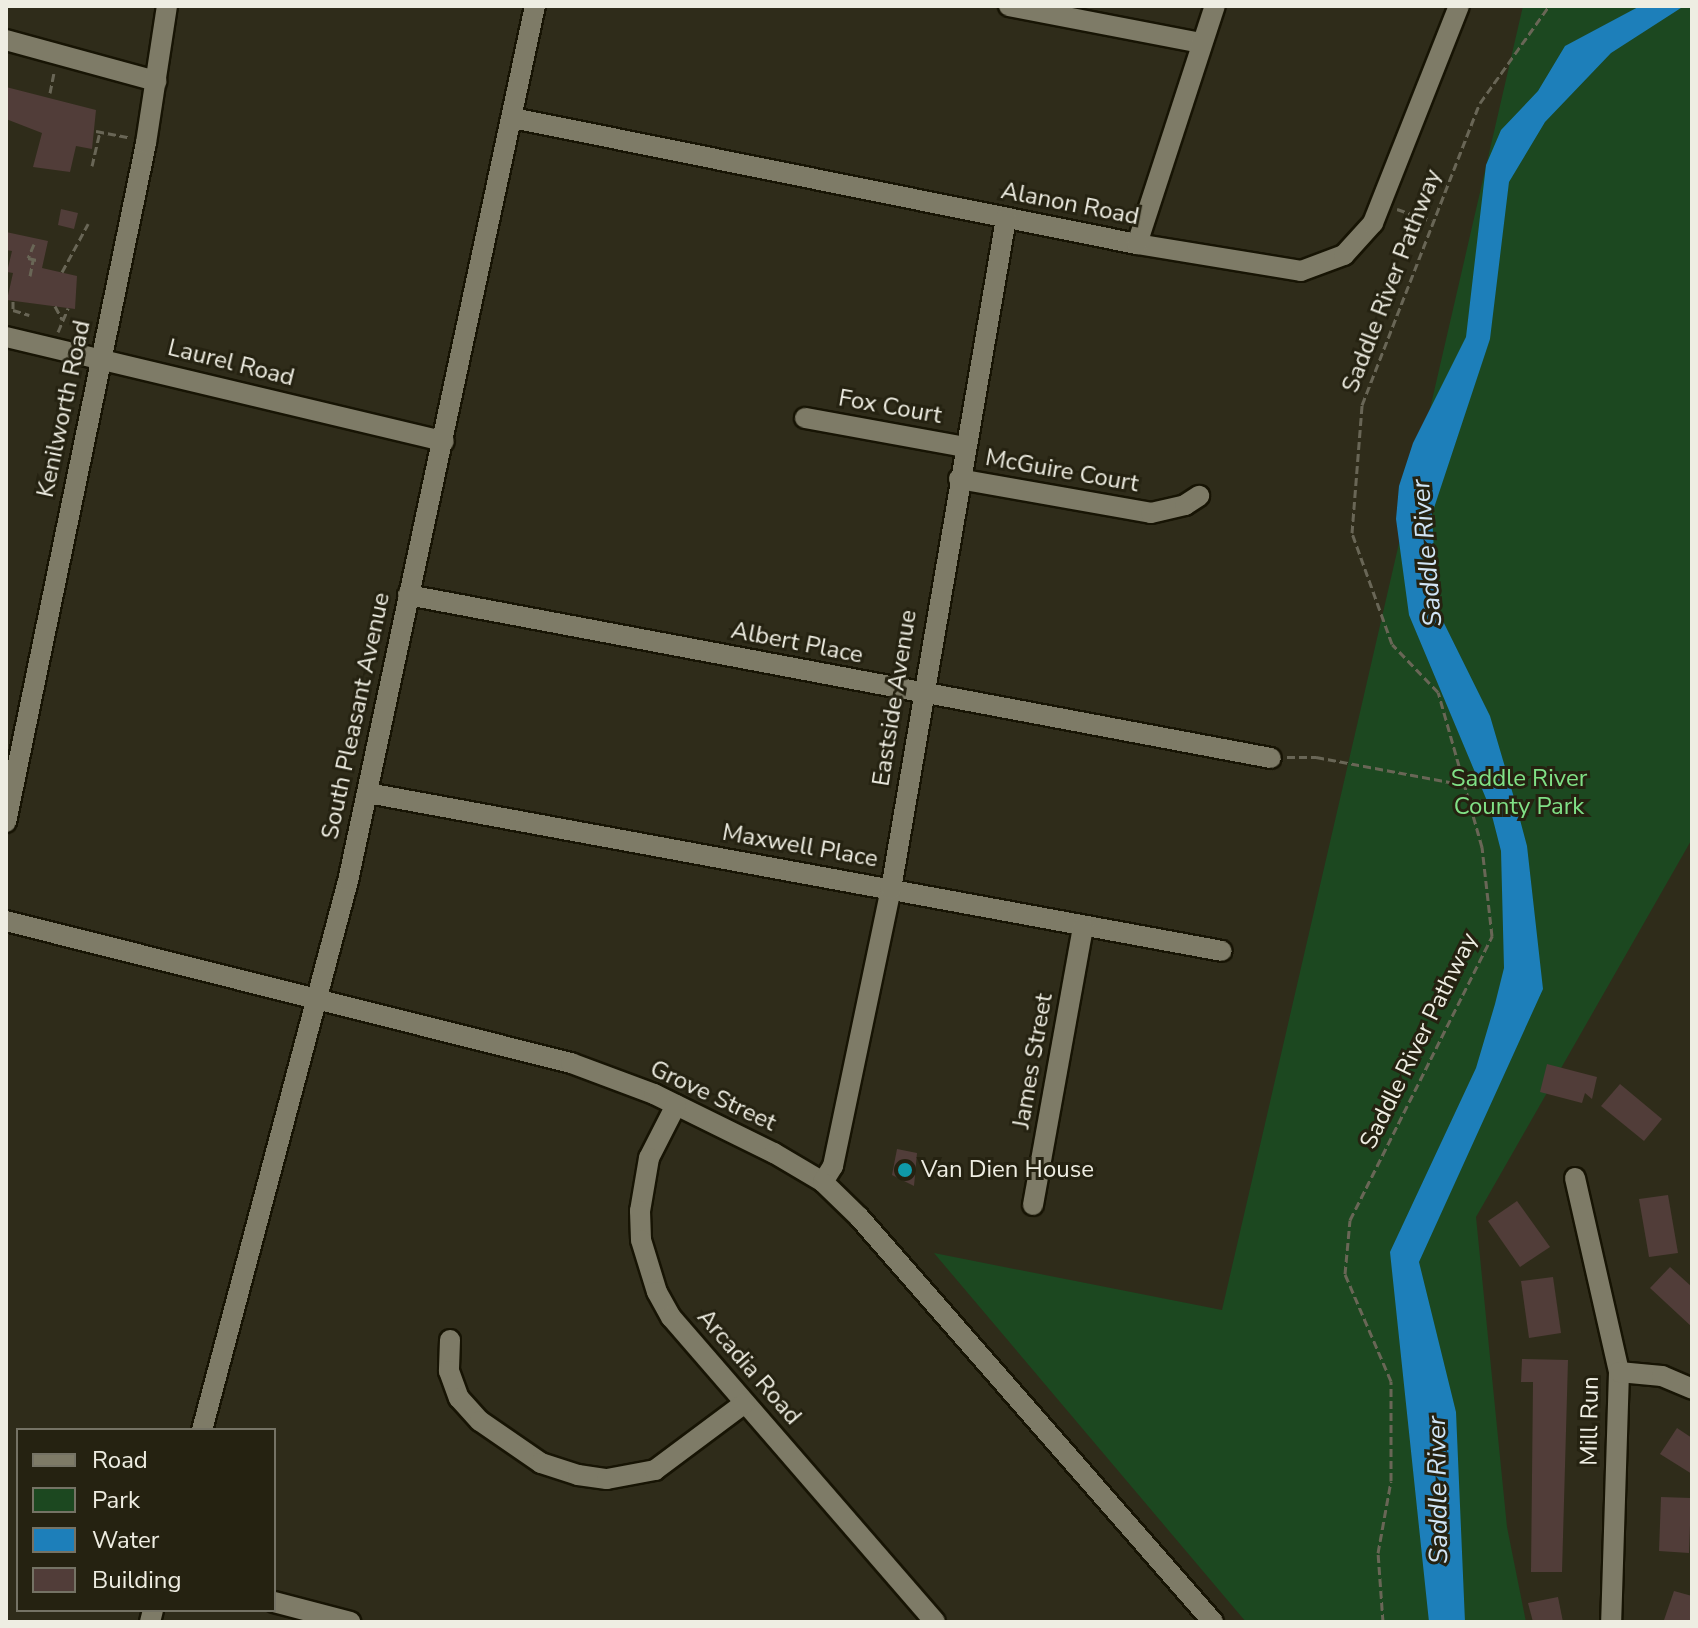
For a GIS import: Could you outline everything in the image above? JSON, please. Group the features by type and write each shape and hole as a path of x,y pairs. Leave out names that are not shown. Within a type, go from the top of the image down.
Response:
{"street":[{"name":"Kenilworth Road","path":"6,822 156,81 167,6"},
{"name":"South Pleasant Avenue","path":"203,1428 368,793 535,6"},
{"path":"1009,6 1201,43"},
{"path":"1137,244 1215,6"},
{"name":"Alanon Road","path":"513,118 1137,244 1301,271 1344,255 1367,232 1382,203 1459,6"},
{"path":"6,40 156,81"},
{"name":"Eastside Avenue","path":"823,1182 833,1166 891,889 921,693 1006,218"},
{"name":"Laurel Road","path":"6,337 444,441"},
{"name":"Fox Court","path":"805,418 965,447"},
{"name":"McGuire Court","path":"959,479 1151,513 1185,505 1199,496"},
{"name":"Albert Place","path":"408,595 1271,758"},
{"name":"Maxwell Place","path":"368,793 1222,951"},
{"name":"Grove Street","path":"6,921 571,1063 676,1105 823,1182 859,1217 1213,1622"},
{"name":"James Street","path":"1033,1205 1083,927"},
{"name":"Arcadia Road","path":"676,1105 649,1158 641,1240 647,1268 671,1317 922,1618"},
{"name":"Mill Run","path":"1575,1178 1619,1372 1611,1622"},
{"path":"450,1340 454,1384 480,1421 541,1463 578,1475 607,1479 655,1470 745,1403"},
{"path":"1619,1372 1662,1376 1692,1389"},
{"path":"276,1603 350,1622"}],"path":[{"path":"1537,6 1546,11"},
{"name":"Saddle River Pathway","path":"1383,1622 1378,1553 1391,1481 1391,1381 1345,1274 1350,1220 1492,936 1482,847 1438,692 1392,644 1352,533 1362,405 1480,103 1549,6"},
{"path":"50,93 55,71"},
{"path":"92,166 98,131 128,137"},
{"path":"1382,203 1433,222"},
{"path":"62,272 88,224"},
{"path":"30,276 35,260 28,258 34,244"},
{"path":"13,301 13,310 29,315"},
{"path":"55,306 62,319"},
{"path":"58,332 68,308"},
{"path":"1271,758 1316,757 1465,785"}],"green space":[{"name":"Saddle River County Park","path":"1523,6 1692,6 1692,839 1476,1217 1507,1527 1526,1622 1246,1622 934,1253 1222,1310"}],"water":[{"name":"Saddle River","path":"1640,6 1684,6 1611,53 1545,122 1509,182 1490,339 1432,514 1437,609 1490,716 1527,846 1543,989 1419,1262 1456,1412 1465,1622 1429,1622 1390,1252 1476,1068 1495,1004 1504,968 1501,851 1490,808 1409,615 1396,519 1399,486 1413,443 1466,337 1486,165 1501,130 1538,91 1565,46"}],"building":[{"path":"6,87 96,110 92,149 76,146 70,172 33,167 42,133 6,119"},
{"path":"61,209 78,213 74,229 58,225"},
{"path":"6,232 48,241 42,268 77,276 75,309 7,300 13,273 7,272 12,251 6,250"},
{"path":"1547,1064 1597,1077 1592,1099 1585,1093 1582,1103 1540,1092"},
{"path":"1620,1084 1662,1119 1644,1141 1601,1106"},
{"name":"Van Dien House","path":"897,1149 917,1153 914,1186 892,1175"},
{"path":"1668,1195 1678,1253 1649,1257 1639,1199"},
{"path":"1517,1201 1550,1247 1520,1267 1488,1221"},
{"path":"1670,1267 1692,1287 1692,1327 1650,1288"},
{"path":"1553,1277 1561,1333 1529,1338 1521,1281"},
{"path":"1522,1359 1568,1360 1562,1572 1531,1572 1533,1382 1521,1382"},
{"path":"1677,1428 1692,1438 1692,1474 1660,1454"},
{"path":"1661,1497 1691,1498 1689,1553 1659,1551"},
{"path":"1674,1591 1692,1596 1692,1622 1664,1620"},
{"path":"1558,1597 1563,1622 1533,1622 1528,1603"}],"place":[{"name":"Van Dien House","path":"905,1170"}]}
